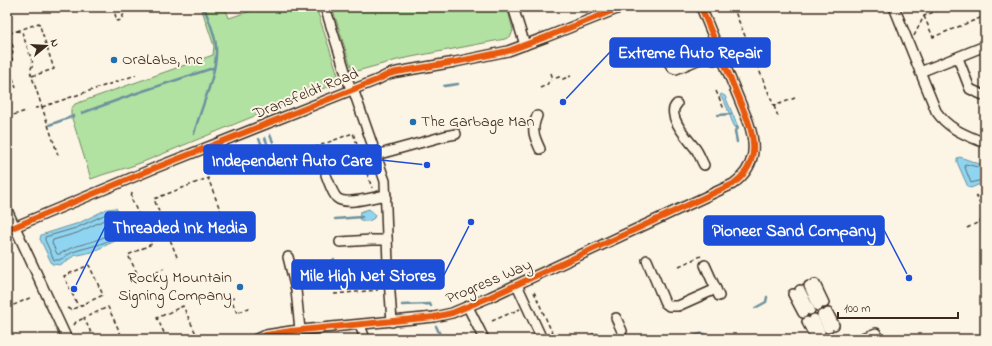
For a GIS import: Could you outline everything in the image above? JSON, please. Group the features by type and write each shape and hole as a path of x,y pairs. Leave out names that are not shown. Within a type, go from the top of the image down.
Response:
{"street":[{"path":"325,7 352,89 385,181 392,322"},
{"path":"513,7 525,45"},
{"name":"Dransfeldt Road","path":"11,228 155,168 397,72 500,53 525,45 622,7"},
{"name":"Progress Way","path":"256,339 273,334 300,330 392,322 434,317 452,313 517,285 733,184 744,172 752,158 754,144 748,121 701,7"},
{"path":"894,7 933,104 943,120 955,130 985,143"},
{"path":"920,72 985,46"},
{"path":"669,63 676,69 707,56 714,60"},
{"path":"958,58 970,89 985,96"},
{"path":"677,104 673,113 684,136 695,149 704,165"},
{"path":"537,116 533,127 533,132 540,149"},
{"path":"376,155 456,134"},
{"path":"326,176 337,198 343,201 353,201 386,195"},
{"path":"7,210 11,228 67,339"},
{"path":"340,242 387,240"},
{"path":"288,257 296,290 300,330"},
{"path":"647,260 665,303 670,306 678,306 718,292 705,265"},
{"path":"517,285 542,339"},
{"path":"804,288 814,308 804,288"},
{"path":"468,306 484,339"},
{"path":"818,317 824,330 818,317"},
{"path":"616,318 622,331"},
{"path":"360,325 365,339"},
{"path":"860,339 876,333"}],"path":[{"path":"113,7 117,21 121,20 127,7"},
{"path":"733,7 779,119"},
{"path":"914,36 924,16 946,7"},
{"path":"924,16 933,37 985,16"},
{"path":"16,88 11,72 13,47 10,41 10,33 39,24 54,69 32,76"},
{"path":"17,31 22,32 33,64 30,71 58,155"},
{"path":"611,64 638,54"},
{"path":"551,72 554,79"},
{"path":"35,108 42,107 136,75"},
{"path":"540,88 547,85 548,81 559,77 563,79 571,76"},
{"path":"716,91 723,109"},
{"path":"774,106 795,98"},
{"path":"7,117 26,111"},
{"path":"308,150 353,133 368,172 372,188"},
{"path":"178,257 154,198 208,178 230,236"},
{"path":"132,193 131,198 152,244 128,254 140,279 164,268"},
{"path":"976,195 985,216"},
{"path":"967,228 985,219"},
{"path":"679,266 701,256"},
{"path":"67,308 71,310 103,295 89,265 64,276 78,306"},
{"path":"334,294 378,290"},
{"path":"534,292 555,339"},
{"path":"7,308 32,297"},
{"path":"234,298 231,299 237,313 248,308 248,306"},
{"path":"228,300 231,305 233,304"},
{"path":"167,339 157,318 183,306 197,336"},
{"path":"492,321 526,306"},
{"path":"74,325 76,322 108,307 123,339"},
{"path":"84,318 94,339"}],"green space":[{"path":"201,7 225,7 229,18 263,7 316,7 338,75 337,84 281,105 143,162 91,179 71,115 71,109 75,104 213,55 214,46"},
{"path":"332,7 507,7 513,30 511,36 505,39 401,59 357,71 352,68 350,64"}],"water":[{"path":"721,94 725,96 739,129 737,130 720,96"},
{"path":"960,157 985,166 985,182 971,188 968,187 957,162 957,158"},
{"path":"116,208 125,231 115,241 92,252 74,256 60,265 52,264 40,239 41,235 79,223 107,209"},
{"path":"369,209 375,214 374,218 366,221 359,219 360,212"},
{"path":"705,333 707,339 692,339 695,335"}],"waterway":[{"path":"194,134 212,79 216,57 214,36 204,7"},
{"path":"82,113 213,68"},
{"path":"444,86 458,84"},
{"path":"718,115 731,114"},
{"path":"49,125 74,116"},
{"path":"737,127 735,131 737,142"},
{"path":"270,135 273,142"},
{"path":"265,138 267,143"},
{"path":"259,139 262,145"},
{"path":"335,219 362,217"},
{"path":"331,287 329,265 334,259"},
{"path":"755,308 766,302 767,297"},
{"path":"402,305 430,304 431,306"},
{"path":"436,326 442,339"}],"cycle path":[{"path":"7,230 155,168 389,74 508,51 622,7"},
{"path":"256,339 266,335 291,331 434,317 452,313 490,297 733,184 741,177 750,163 753,139 748,121 701,7"}],"place":[{"name":"OraLabs, Inc","path":"114,60"},
{"name":"Extreme Auto Repair","path":"563,102"},
{"name":"The Garbage Man","path":"413,122"},
{"name":"Independent Auto Care","path":"427,165"},
{"name":"Mile High Net Stores","path":"471,222"},
{"name":"Pioneer Sand Company","path":"909,278"},
{"name":"Rocky Mountain Signing Company","path":"240,287"},
{"name":"Threaded Ink Media","path":"74,289"}]}
